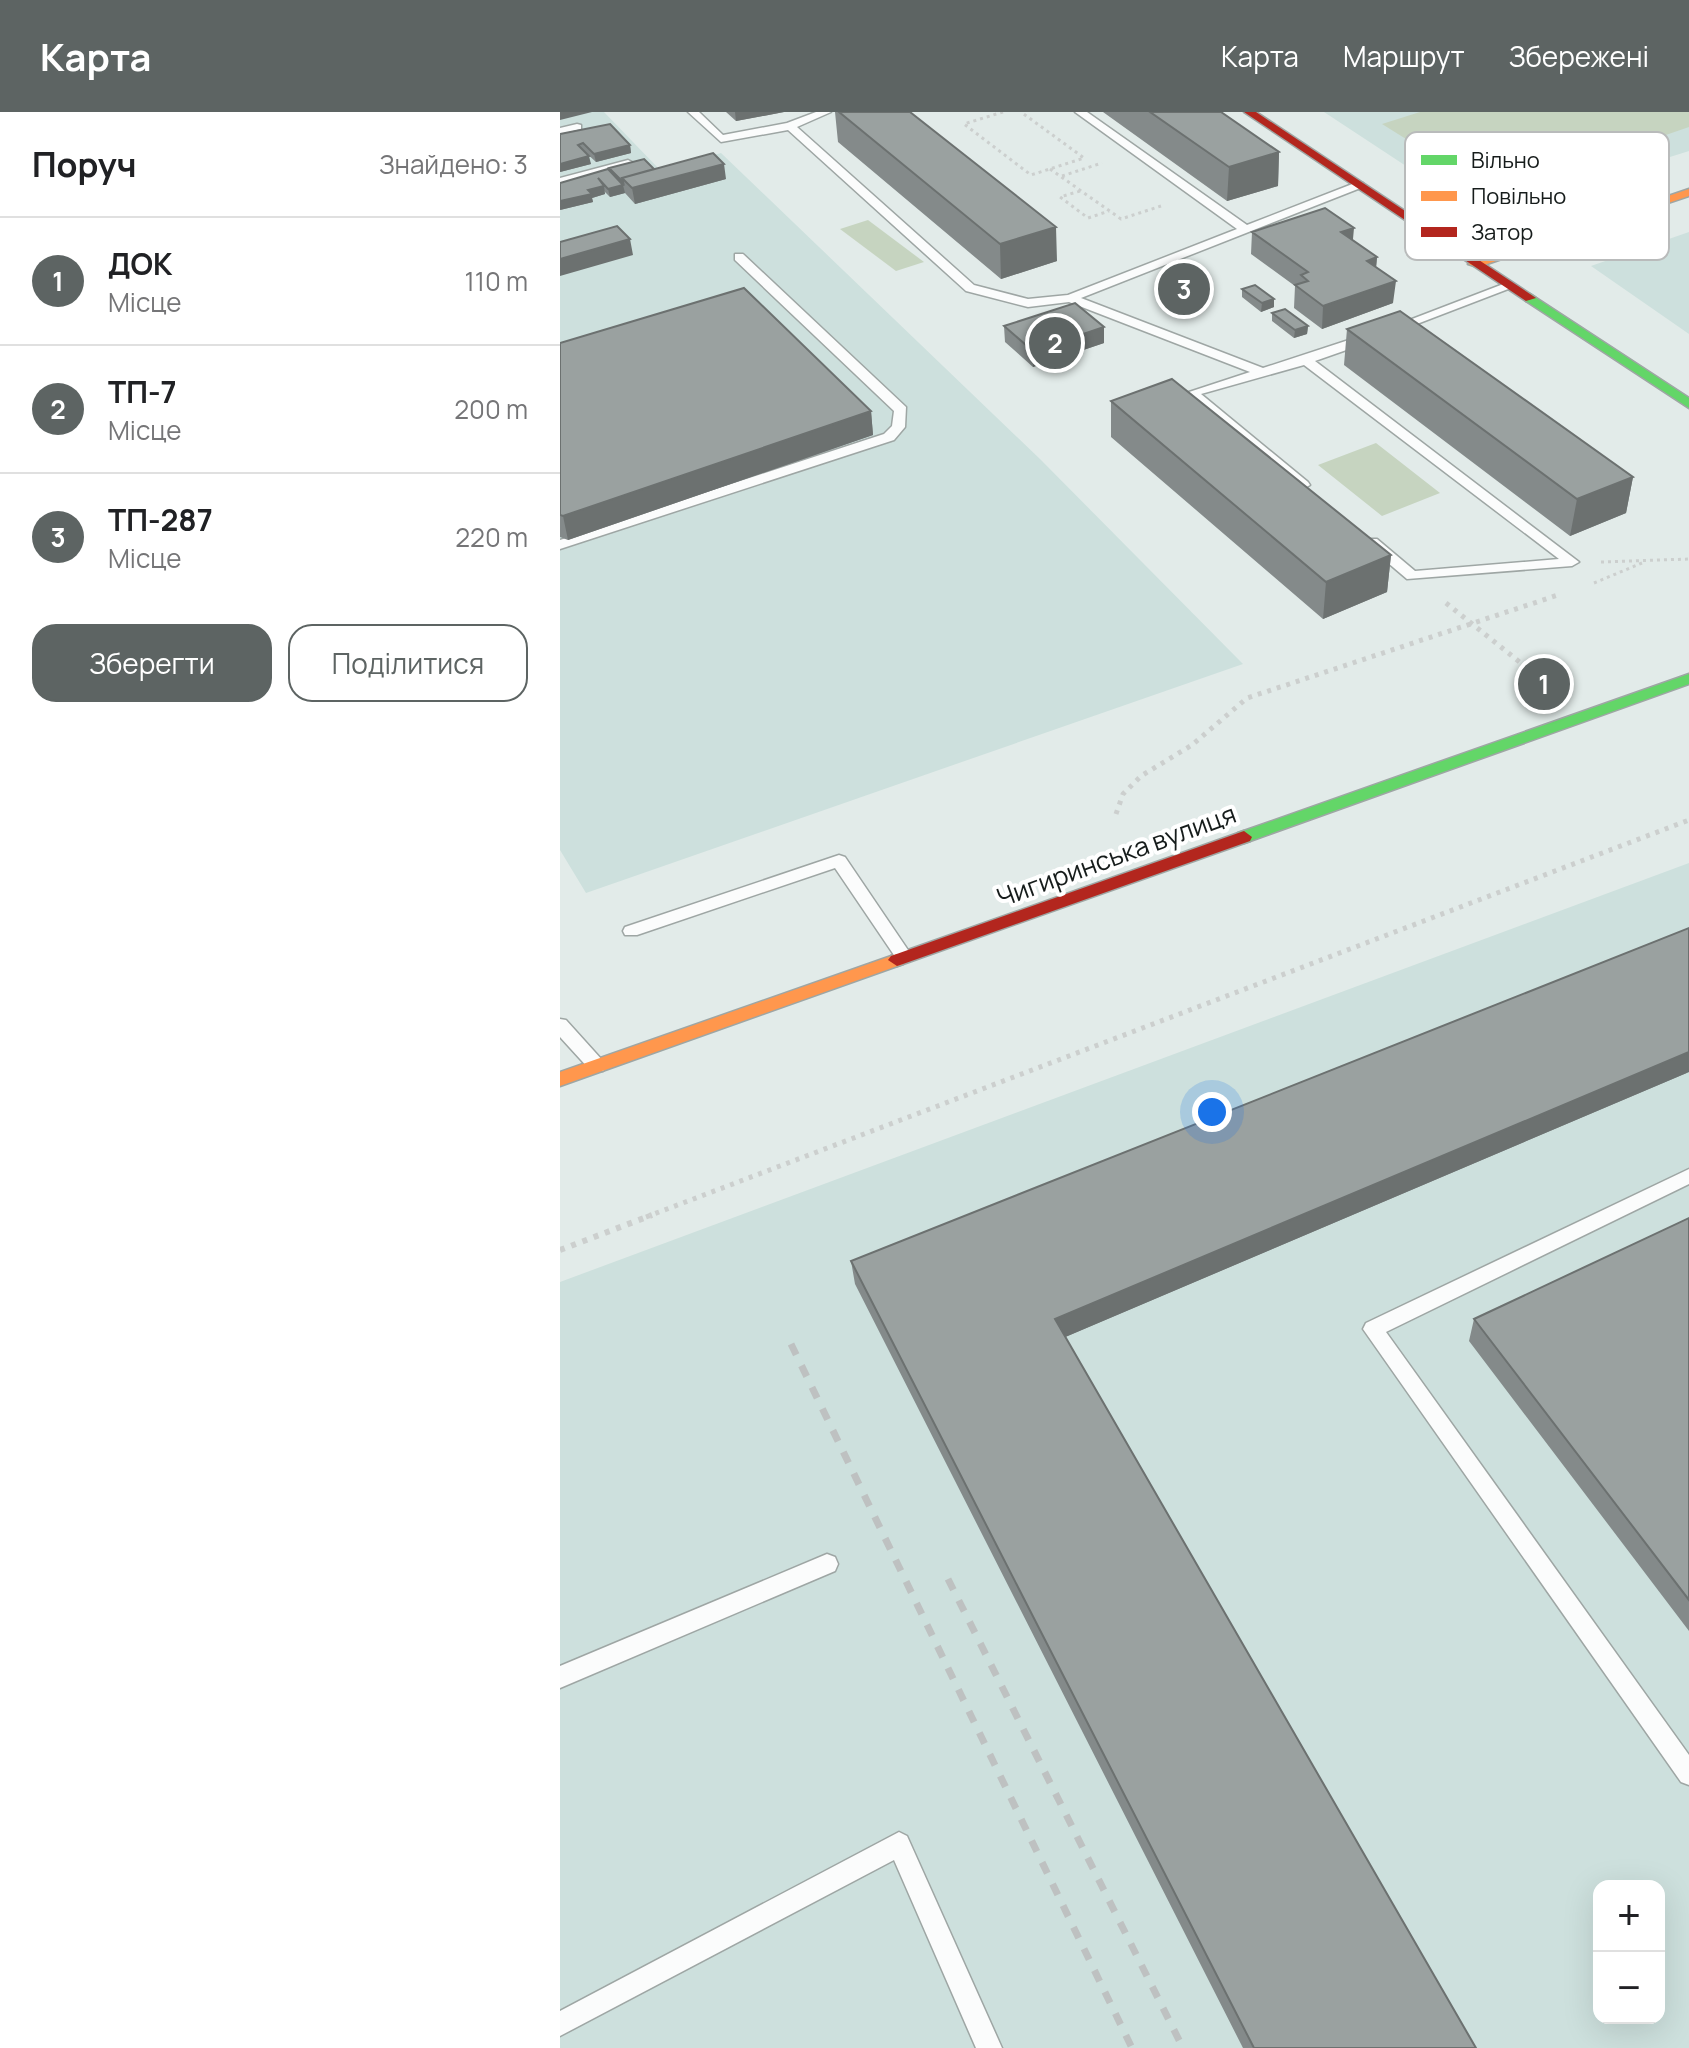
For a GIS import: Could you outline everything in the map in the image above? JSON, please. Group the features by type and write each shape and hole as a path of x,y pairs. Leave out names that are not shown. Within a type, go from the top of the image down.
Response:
{"main road":[{"path":"1249,112 1405,217"},
{"path":"1669,199 1689,192"},
{"path":"1468,260 1689,404"},
{"path":"1474,264 1486,260"},
{"name":"Чигиринська вулиця","path":"560,1079 1689,679"}],"lane":[{"path":"693,112 721,139 790,126 826,112"},
{"path":"1080,112 1245,229"},
{"path":"790,126 970,288 1028,303 1070,298 1359,185"},
{"path":"560,131 577,127"},
{"path":"560,182 628,163"},
{"path":"560,545 889,437 898,427 901,410 739,257"},
{"path":"1314,494 1192,393 1306,360 1510,286"},
{"path":"1070,298 1263,373"},
{"path":"1306,360 1572,562"},
{"path":"1363,535 1412,576 1572,562"},
{"path":"631,931 839,861 904,957"},
{"path":"560,1025 597,1066"},
{"path":"1689,1176 1373,1329 1689,1774"},
{"path":"560,1677 827,1564"},
{"path":"560,2024 899,1844 989,2048"}],"path":[{"path":"1003,112 964,124 1031,175 1084,158 1021,112"},
{"path":"1050,169 1121,219 1196,194"},
{"path":"1081,190 1060,197 1088,218 1109,211"},
{"path":"1572,562 1642,563 1689,559"},
{"path":"1584,587 1642,563"},
{"path":"1412,576 1532,672"},
{"path":"1116,814 1128,787 1156,765 1192,745 1247,698 1264,695 1298,679 1571,591"},
{"path":"560,1250 1689,820"}],"shaded area":[{"path":"560,112 604,112 660,170 721,153 1040,459 1243,664 586,893 560,850"},
{"path":"1324,112 1689,112 1689,151 1669,157 1669,132 1405,132 1405,165"},
{"path":"1689,232 1689,334 1591,266 1608,260 1669,260 1669,239"},
{"path":"1689,863 1689,2048 560,2048 560,1282"}],"green space":[{"path":"1420,112 1689,112 1689,127 1669,134 1405,132 1405,138 1382,124"},
{"path":"868,220 924,262 896,271 840,229"},
{"path":"1376,443 1440,493 1382,516 1318,465"}],"building":[{"path":"839,112 910,112 1056,227 1000,244"},
{"path":"1150,112 1221,112 1279,152 1229,167"},
{"path":"610,124 630,145 594,154 583,143 578,145 589,156 560,164 560,134"},
{"path":"713,153 724,164 632,188 622,178"},
{"path":"644,159 654,169 622,178 623,182 609,168"},
{"path":"608,169 623,185 608,189 598,178 604,186 588,190 592,194 560,201 560,183"},
{"path":"1325,208 1354,228 1341,232 1377,257 1367,261 1396,281 1323,306 1295,285 1308,281 1301,275 1308,272 1252,232"},
{"path":"617,226 630,239 560,259 560,242"},
{"path":"1192,268 1210,281 1176,293 1159,280"},
{"path":"1255,285 1274,299 1262,303 1242,289"},
{"path":"744,288 871,411 560,515 560,343"},
{"path":"1075,303 1104,327 1033,351 1004,326"},
{"path":"1285,309 1308,326 1295,330 1272,313"},
{"path":"1400,311 1633,477 1577,499 1347,329"},
{"path":"1172,379 1391,555 1326,582 1111,401"},
{"path":"1553,668 1559,675 1538,681 1532,675"},
{"path":"1689,928 1689,1052 1055,1319 1476,2048 1254,2048 851,1261"},
{"path":"1689,1218 1689,1600 1474,1319"}],"railway":[{"path":"791,1344 1132,2048"},
{"path":"948,1579 1183,2048"}],"traffic: fast":[{"path":"1530,298 1689,404"},
{"path":"1244,837 1689,679"}],"traffic: slow":[{"path":"1669,199 1689,192"},
{"path":"1474,264 1486,260"},
{"path":"560,1079 897,960"}],"traffic: jam":[{"path":"1249,112 1405,215"},
{"path":"1473,260 1530,298"},
{"path":"897,960 1244,837"}],"place":[{"name":"ТП-287","path":"1184,289"},
{"name":"ТП-7","path":"1055,343"},
{"name":"ДОК","path":"1544,684"}]}
